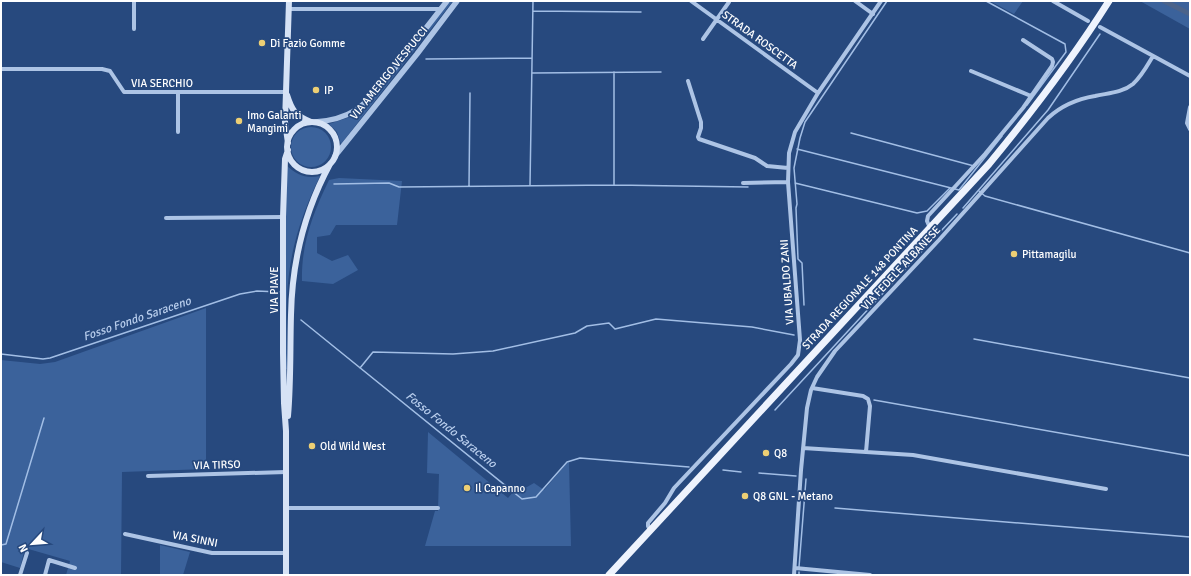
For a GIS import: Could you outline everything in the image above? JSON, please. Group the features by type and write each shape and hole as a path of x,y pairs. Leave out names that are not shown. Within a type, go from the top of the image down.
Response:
{"main road":[{"path":"286,92 292,110 296,114 313,122 322,124 333,134 337,149 330,164 324,169 308,171 301,169 294,164 290,158 288,150 285,122 285,99 289,1"},
{"name":"STRADA REGIONALE 148 PONTINA","path":"609,575 989,164 1035,108 1091,30 1109,1"},
{"path":"288,143 293,131 298,126 313,122"},
{"name":"VIA PIAVE","path":"286,575 286,431 284,396 283,217 285,159 288,150"},
{"name":"VIA PIAVE","path":"286,431 290,395 291,308 295,266 308,210 330,164"}],"street":[{"path":"134,1 134,29"},
{"name":"VIA AMERIGO VESPUCCI","path":"313,122 330,121 342,117 356,110 364,103 382,84 447,1"},
{"name":"VIA AMERIGO VESPUCCI","path":"335,156 413,60 457,1"},
{"name":"STRADA ROSCETTA","path":"691,1 818,93"},
{"path":"855,1 873,14"},
{"name":"VIA UBALDO ZANI","path":"650,530 648,523 665,503 674,488 798,355 800,340 788,182 788,152 793,138 818,93 881,1"},
{"path":"1053,1 1088,21"},
{"path":"703,39 730,2"},
{"path":"289,9 441,10"},
{"path":"1100,27 1190,76"},
{"path":"930,228 927,221 928,216 1009,125 1052,67 1053,62 1050,57 1023,40"},
{"name":"VIA FEDELE ALBANESE","path":"794,575 807,406 812,388 835,351 1035,132 1057,111 1067,104 1077,100 1113,93 1127,88 1139,78 1153,56"},
{"name":"VIA SERCHIO","path":"1,69 102,69 110,71 124,92 286,92"},
{"path":"971,72 1031,96"},
{"path":"688,81 700,122 701,127 698,137 700,139 756,158 767,166 788,168"},
{"path":"178,92 178,132"},
{"path":"1190,107 1187,123 1190,129"},
{"path":"743,183 788,182"},
{"path":"166,218 283,217"},
{"path":"812,388 863,396 867,398 870,405 866,452"},
{"path":"803,448 913,455 1106,489"},
{"name":"VIA TIRSO","path":"148,476 286,472"},
{"path":"286,508 438,508"},
{"name":"VIA SINNI","path":"125,534 212,553 286,553"},
{"path":"20,575 27,553"},
{"path":"45,575 50,560 75,568"},
{"path":"795,568 870,575"}],"shaded area":[{"path":"450,1 453,1 341,144 337,132 329,124 353,116 367,106"},
{"path":"990,1 1023,1 1014,14"},
{"path":"1140,1 1190,1 1190,29"},
{"path":"311,127 319,129 325,133 329,139 331,147 329,155 325,161 319,165 311,167 303,165 297,161 293,155 291,147 293,139 297,133 303,129"},
{"path":"286,165 302,175 310,177 320,176 300,224 293,249 287,297 286,321"},
{"path":"339,178 402,181 397,225 336,225 330,235 317,237 317,253 332,261 348,255 358,270 333,284 302,281 302,267 306,241 313,217 329,180"},
{"path":"206,308 206,469 122,472 121,575 66,575 70,561 25,548 20,568 1,562 1,360 40,364 55,362"},
{"path":"286,321 287,369 286,369"},
{"name":"Il Capanno","path":"428,432 508,498 518,486 527,487 534,483 544,490 569,462 571,546 425,546 435,511 438,511 439,474 427,473"},
{"path":"160,545 190,552 183,575 160,575"}],"waterway":[{"path":"530,185 533,1"},
{"path":"804,305 802,263 798,259 797,204 794,168 800,138 805,122 887,1"},
{"path":"986,1 1065,44 1066,52 1027,105"},
{"path":"1164,1 1190,14"},
{"path":"533,11 641,12"},
{"path":"963,208 1048,110 1100,34"},
{"path":"426,59 532,58"},
{"path":"614,72 614,185"},
{"path":"532,73 661,72"},
{"path":"469,186 470,93"},
{"path":"851,133 974,166"},
{"path":"797,149 959,190 1002,136"},
{"path":"334,184 389,183 399,187 614,185 748,187"},
{"path":"795,183 917,213 927,211 950,188"},
{"path":"979,191 985,196 1190,253"},
{"path":"939,233 957,214"},
{"path":"775,410 934,238"},
{"name":"Fosso Fondo Saraceno","path":"1,354 43,359 50,358 240,294 257,291 279,292"},
{"path":"360,368 373,352 453,354 493,351 575,333 587,326 609,323 615,329 656,319 752,327 794,335"},
{"name":"Fosso Fondo Saraceno","path":"301,320 522,499 536,497 567,462 580,458 689,467"},
{"path":"974,339 1190,378"},
{"path":"874,400 1190,456"},
{"path":"1,545 6,544 44,418"},
{"name":"Fosso Fondo Saraceno","path":"723,470 741,472"},
{"name":"Fosso Fondo Saraceno","path":"759,473 796,476"},
{"path":"799,567 806,479"},
{"path":"835,508 1190,537"}],"place":[{"name":"Di Fazio Gomme","path":"262,43"},
{"name":"IP","path":"316,90"},
{"name":"Imo Galanti Mangimi","path":"239,121"},
{"name":"Pittamagilu","path":"1014,254"},
{"name":"Old Wild West","path":"312,446"},
{"name":"Q8","path":"766,453"},
{"name":"Il Capanno","path":"467,488"},
{"name":"Q8 GNL - Metano","path":"745,496"}]}
